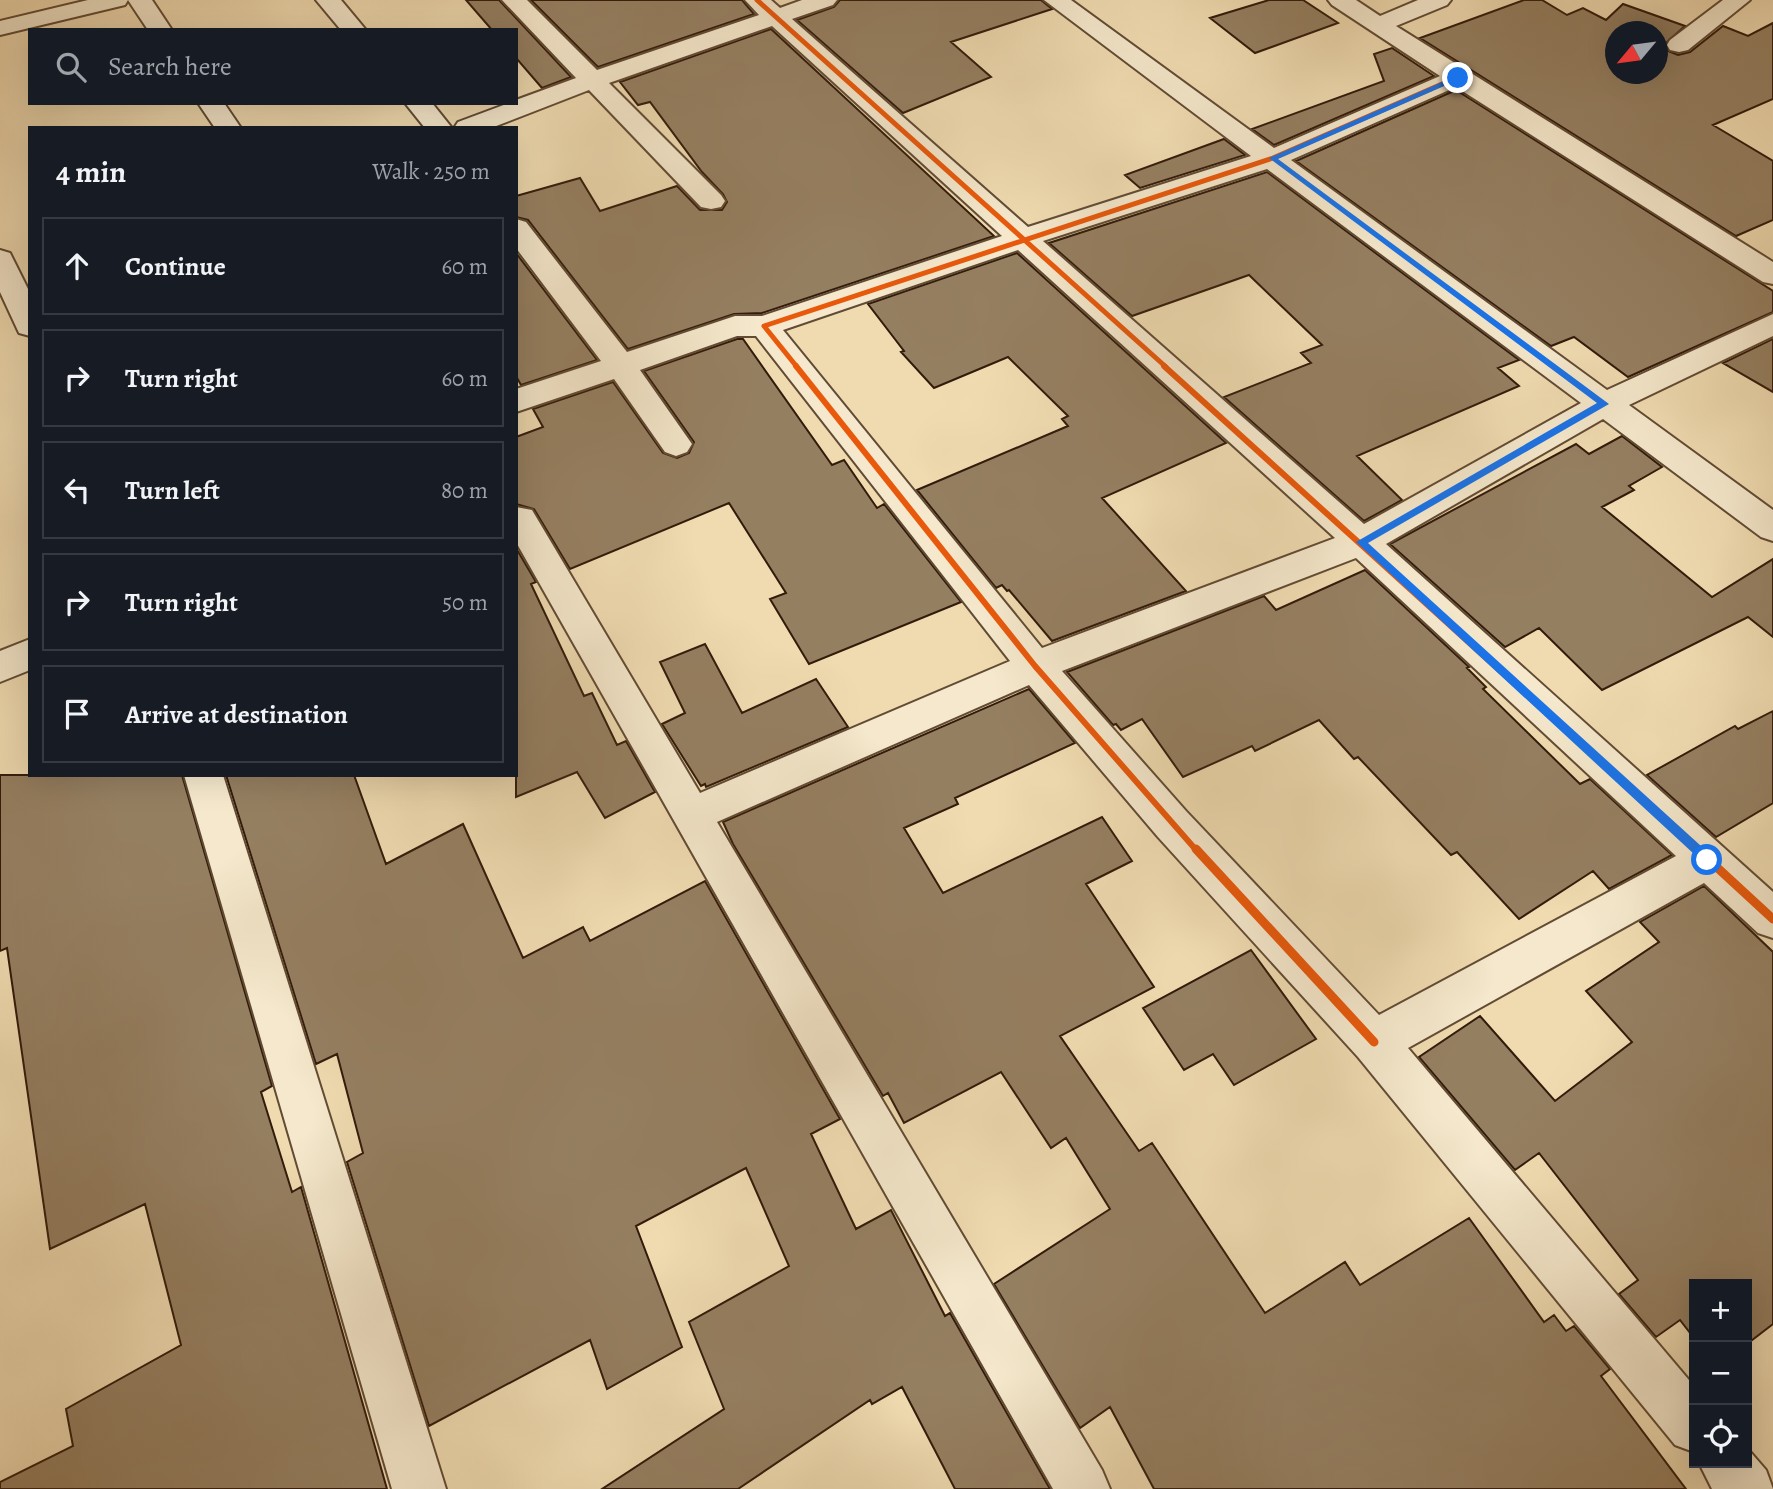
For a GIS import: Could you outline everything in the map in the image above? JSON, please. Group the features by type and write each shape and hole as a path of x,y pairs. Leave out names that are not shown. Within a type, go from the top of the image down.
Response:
{"street":[{"path":"0,29 117,0"},
{"path":"140,0 159,28"},
{"path":"328,0 352,28"},
{"path":"514,0 711,201"},
{"path":"472,126 593,80 767,8 825,0"},
{"path":"1056,0 1773,528"},
{"path":"1340,0 1458,78 1773,275"},
{"path":"1380,24 1439,0"},
{"path":"1679,45 1738,0"},
{"path":"767,8 1361,542 1773,919"},
{"path":"518,400 735,326 764,326 1273,158 1458,78"},
{"path":"212,105 227,126"},
{"path":"420,105 437,126"},
{"path":"518,231 620,364 676,444"},
{"path":"691,815 1035,666 1361,542 1604,404 1773,324"},
{"path":"764,326 1035,666 1172,824 1374,1042 1689,1420"},
{"path":"520,519 1083,1489"},
{"path":"0,667 28,655"},
{"path":"204,777 419,1489"},
{"path":"1374,1042 1707,860"},
{"path":"1729,1468 1747,1489"}],"building":[{"path":"466,0 499,0 571,77 542,88 518,60 518,28 490,28"},
{"path":"531,0 742,0 754,14 598,67"},
{"path":"840,0 1041,0 1052,9 951,42 991,77 903,113 797,20 834,7"},
{"path":"1269,0 1303,0 1338,23 1255,53 1210,18"},
{"path":"1524,0 1542,0 1567,15 1583,8 1606,20 1623,4 1685,26 1668,41 1668,21 1605,21 1605,84 1668,84 1668,51 1678,55 1690,52 1723,26 1748,36 1773,23 1773,99 1713,125 1773,161 1773,220 1736,236 1420,38"},
{"path":"771,29 994,236 762,313 734,314 628,349 528,220 518,218 518,195 580,178 600,211 677,186 700,210 722,210 727,202 723,194 702,172 650,102 638,105 620,82"},
{"path":"1392,48 1434,76 1274,145 1252,129 1384,81 1374,54"},
{"path":"1456,90 1773,291 1773,312 1628,377 1574,337 1551,346 1296,161"},
{"path":"1224,139 1245,155 1140,188 1125,175"},
{"path":"1267,172 1519,360 1498,368 1519,386 1357,456 1402,500 1364,521 1224,397 1311,363 1301,353 1322,345 1249,275 1132,316 1049,243"},
{"path":"1017,253 1226,443 1102,498 1186,591 1052,641 1009,590 1002,585 996,588 917,490 1068,426 1062,419 1068,416 1008,357 934,388 901,352 904,351 868,304"},
{"path":"518,256 597,360 521,385 518,380"},
{"path":"743,339 832,465 844,460 877,508 884,504 961,602 809,664 770,599 786,593 729,503 570,569 534,509 518,505 518,436 543,427 533,409 613,382 663,453 677,458 689,453 694,442 644,371"},
{"path":"1773,339 1773,392 1723,363"},
{"path":"1622,436 1662,467 1629,486 1634,490 1602,507 1712,597 1773,559 1773,637 1748,617 1602,690 1539,628 1505,647 1390,544 1576,444 1589,454"},
{"path":"518,551 536,582 531,584 584,696 592,693 617,745 626,741 655,792 605,818 577,772 516,797"},
{"path":"1365,570 1469,667 1467,668 1486,687 1483,689 1580,784 1590,779 1672,855 1609,889 1593,871 1519,919 1457,852 1451,855 1358,757 1354,759 1319,720 1255,751 1252,746 1183,777 1142,719 1121,730 1116,724 1113,725 1067,672 1264,596 1276,610"},
{"path":"705,644 742,713 816,679 848,727 706,787 705,784 701,786 662,724 685,713 660,662"},
{"path":"1029,689 1075,743 955,798 958,804 904,828 943,893 1102,817 1132,861 1086,884 1154,987 1060,1036 1139,1151 1152,1143 1265,1313 1345,1262 1360,1285 1469,1218 1544,1322 1554,1315 1566,1331 1574,1326 1610,1369 1601,1376 1686,1489 1154,1489 1110,1407 1080,1428 994,1284 1110,1209 1066,1138 1051,1148 1001,1072 904,1123 888,1093 883,1096 733,844 723,822"},
{"path":"1773,711 1773,803 1716,837 1647,775 1735,726 1738,729"},
{"path":"0,775 183,777 272,1086 261,1092 292,1192 301,1187 387,1489 0,1489 0,1482 73,1446 66,1409 181,1345 145,1204 50,1249 7,948 0,951"},
{"path":"227,777 355,777 386,864 463,824 523,958 583,927 590,941 705,881 840,1119 811,1134 856,1229 891,1210 945,1316 950,1313 1050,1489 955,1489 902,1387 872,1404 870,1400 738,1489 602,1489 724,1409 689,1322 789,1266 746,1168 636,1226 682,1347 607,1389 590,1340 429,1426 347,1162 363,1153 337,1054 316,1064"},
{"path":"1704,886 1773,952 1773,1324 1752,1340 1752,1279 1689,1279 1689,1332 1680,1320 1656,1337 1619,1294 1638,1280 1539,1153 1515,1170 1419,1057 1480,1016 1555,1101 1632,1042 1586,991 1659,942 1640,922"},
{"path":"1251,950 1316,1039 1234,1085 1213,1054 1184,1070 1143,1008"}],"cycle path":[{"path":"757,0 1361,542 1773,919"},
{"path":"1374,1042 1172,824 1035,666 764,326 1273,158 1458,77"}],"route":[{"path":"1458,78 1273,158 1604,404 1361,542 1707,860"}]}
